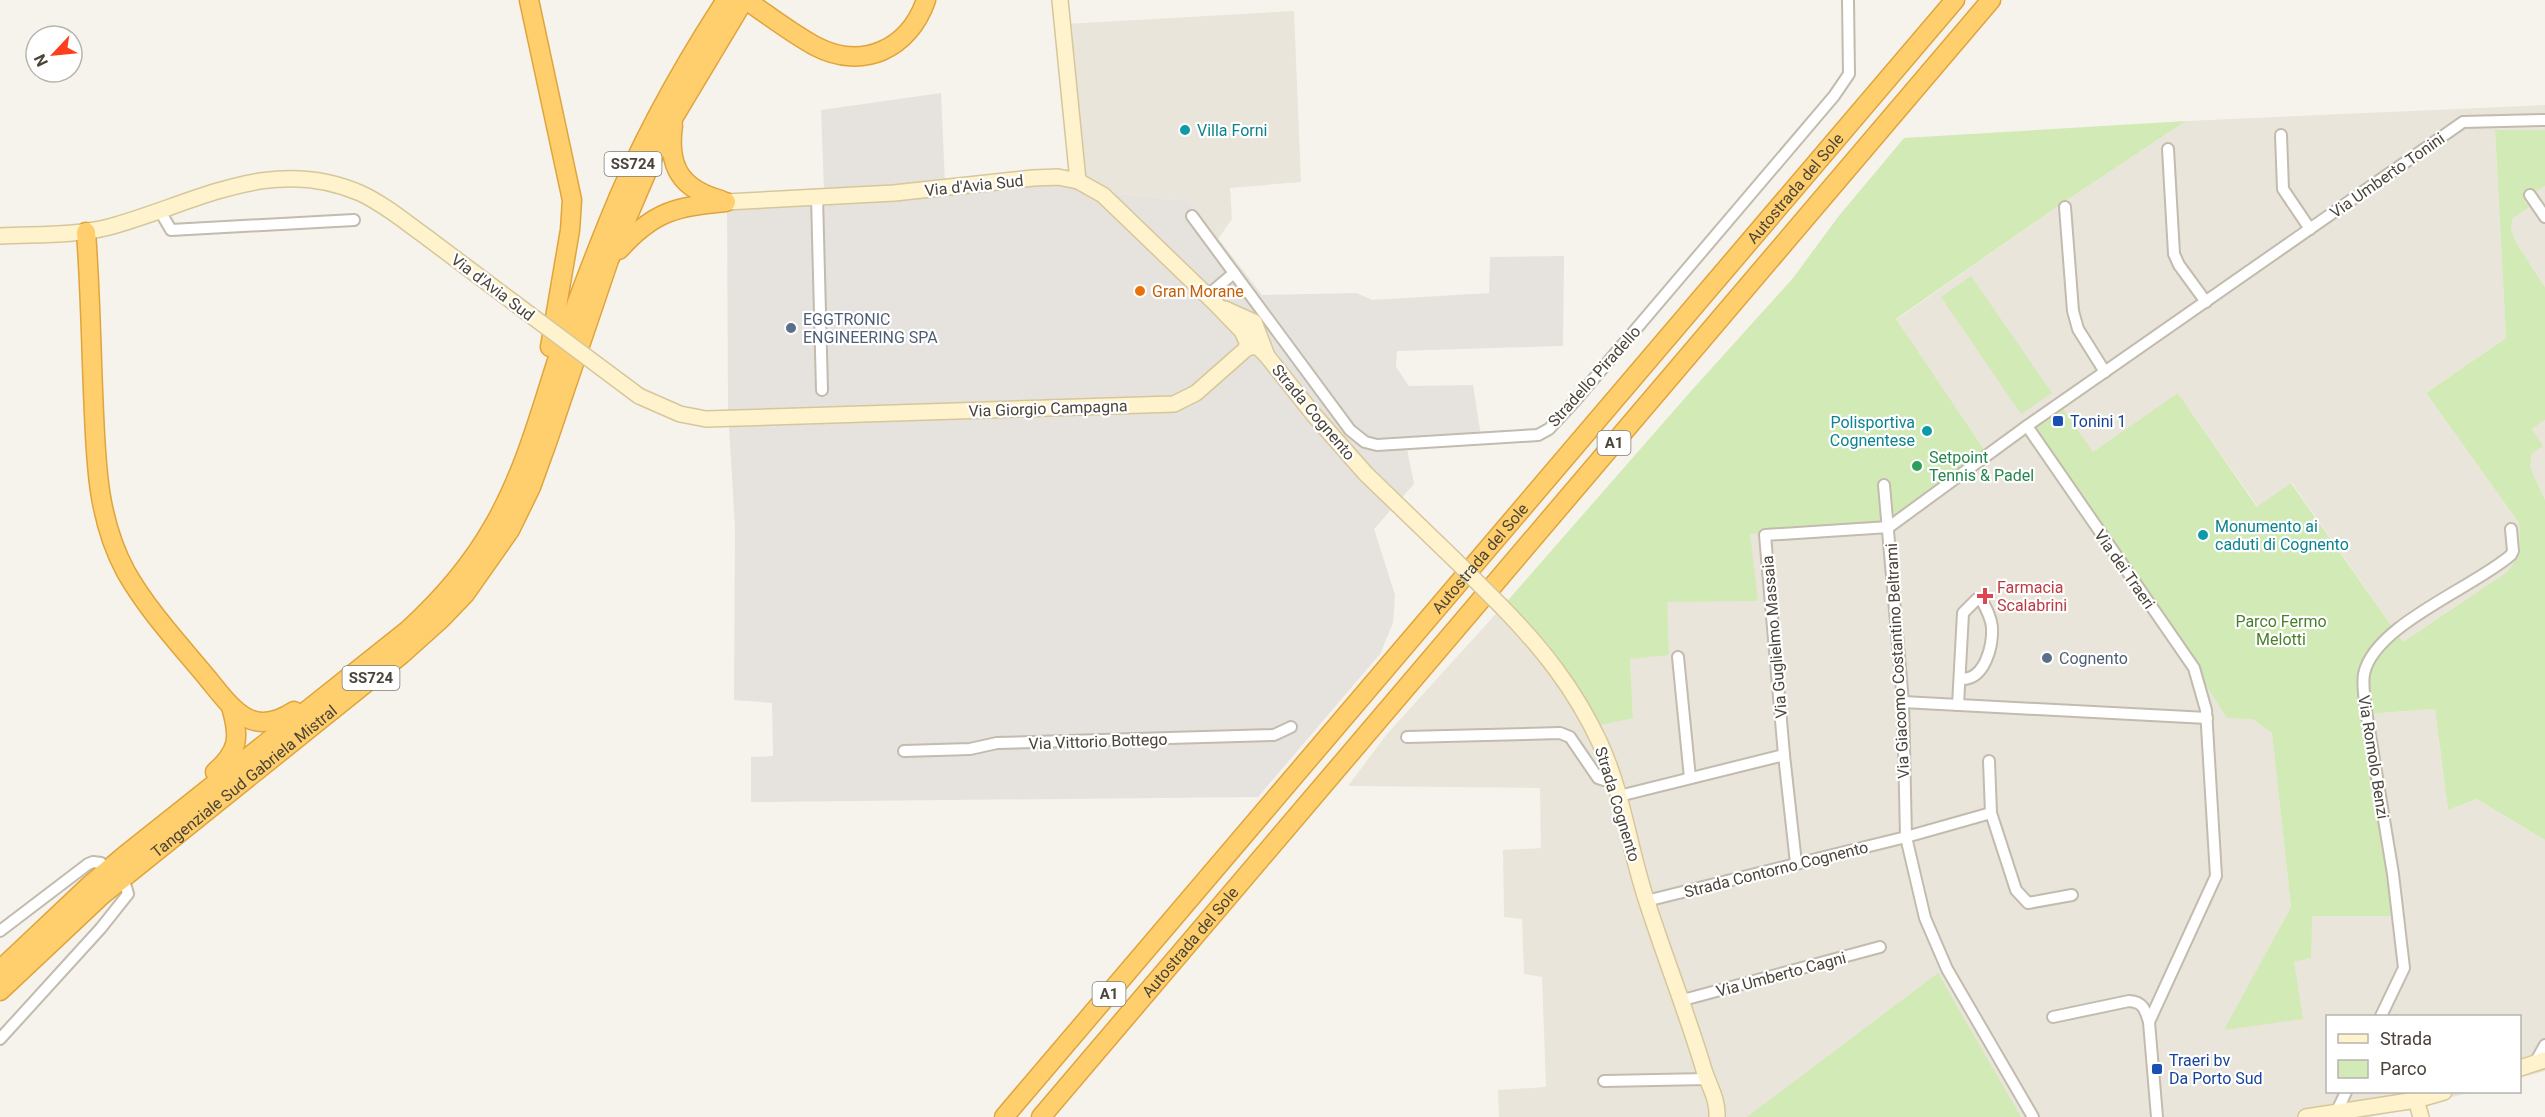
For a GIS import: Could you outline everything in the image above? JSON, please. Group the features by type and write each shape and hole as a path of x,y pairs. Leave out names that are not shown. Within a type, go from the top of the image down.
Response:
{"highway":[{"path":"529,0 572,200 570,230 546,371 531,440"},
{"name":"SS724","path":"563,367 609,220 639,150 726,0"},
{"path":"745,0 816,46 847,56 870,54 890,48 916,24 926,0"},
{"name":"SS724","path":"563,367 654,155 675,115 745,0"},
{"name":"Autostrada del Sole","path":"1005,1117 1955,0"},
{"name":"Autostrada del Sole","path":"1041,1117 1991,0"},
{"path":"675,115 671,138 675,167 682,179 695,190 726,202"},
{"path":"609,260 632,235 660,215 694,205 726,202"},
{"path":"86,232 97,476 105,523 126,572 141,596 231,707 255,723 271,722 285,717 358,670"},
{"name":"Tangenziale Sud Gabriela Mistral","path":"0,970 91,884 408,630 453,585 494,525 514,485 563,367"},
{"name":"Tangenziale Sud Gabriela Mistral","path":"0,991 102,894 402,654 465,594 510,530 531,487 563,367"},
{"path":"131,851 225,764 233,753 238,734 231,707"}],"street":[{"path":"1060,0 1078,181"},
{"name":"Stradello Piradello","path":"1234,273 1350,430 1365,442 1377,445 1538,435 1549,429 1574,402 1834,96 1849,74 1848,0"},
{"name":"Via Umberto Tonini","path":"1889,527 2027,426 2463,122 2545,120"},
{"path":"2280,135 2283,189 2310,229"},
{"path":"2168,149 2174,254 2179,265 2206,302"},
{"name":"Via d'Avia Sud","path":"726,202 894,193 1033,178 1058,177 1078,181"},
{"name":"Via d'Avia Sud","path":"0,236 86,232 107,228 236,184 271,178 298,178 326,183 360,193 388,209 639,396 680,414 706,419 823,416"},
{"name":"Strada Cognento","path":"1078,181 1103,195 1242,331 1250,347 1257,346 1267,356 1278,372 1366,474 1501,606 1539,646 1566,683 1600,743 1612,776 1625,795 1646,901 1683,1000 1707,1079 1714,1093 1717,1117"},
{"path":"2530,195 2545,217"},
{"path":"817,197 822,390"},
{"path":"2065,207 2073,312 2078,329 2105,372"},
{"path":"160,211 171,230 354,220"},
{"path":"1192,216 1234,273 1211,299"},
{"name":"Strada Cognento","path":"1211,299 1226,310 1254,322 1267,356"},
{"name":"Via Giorgio Campagna","path":"823,416 1174,404 1196,393 1250,347"},
{"name":"Via dei Traeri","path":"2027,426 2194,668 2206,710 2217,876 2149,1022 2157,1117"},
{"name":"Via Giacomo Costantino Beltrami","path":"1884,485 1903,702 1906,837"},
{"name":"Via Guglielmo Massaia","path":"1796,862 1784,755 1765,535 1889,527"},
{"name":"Via Romolo Benzi","path":"2382,1015 2404,968 2393,874 2366,711 2364,672 2369,661 2389,635 2511,555 2513,551 2511,529"},
{"path":"1959,705 1960,679 1963,613 1977,598 1981,599 1992,626 1987,658 1982,669 1966,679 1960,679"},
{"path":"1678,657 1690,778"},
{"path":"1903,702 2206,718"},
{"name":"Via Vittorio Bottego","path":"904,751 970,749 997,743 1275,735 1291,727"},
{"path":"1407,737 1560,733 1570,737 1598,778 1604,780 1612,776"},
{"path":"1625,795 1784,755"},
{"path":"1989,761 1991,813 2016,890 2028,903 2073,895"},
{"name":"Strada Contorno Cognento","path":"1646,901 1796,862 1906,837 1991,813"},
{"path":"1906,837 1925,918 1935,945 2032,1117"},
{"path":"0,930 88,864 101,863"},
{"path":"0,1039 101,928 128,894 126,887"},
{"name":"Via Umberto Cagni","path":"1683,1000 1880,947"},
{"path":"2053,1017 2129,1001 2138,1002 2145,1008 2149,1022"},
{"path":"2521,1068 2540,1062 2545,1045"},
{"path":"1604,1081 1707,1079"},
{"path":"2336,1113 2346,1093"},
{"path":"2306,1117 2416,1100 2440,1093"},
{"path":"2416,1100 2421,1117"}],"shaded area":[{"path":"1294,11 1301,182 1230,188 1232,219 1218,239 1189,201 1115,194 1068,169 1083,155 1066,24"},
{"path":"941,93 945,183 1068,169 1115,194 1189,201 1262,295 1357,293 1372,300 1489,293 1490,257 1564,256 1563,346 1397,351 1396,367 1409,386 1473,385 1482,443 1407,449 1414,484 1374,529 1395,595 1393,623 1380,654 1258,797 751,802 751,757 773,756 772,703 734,700 735,528 728,410 727,195 824,190 821,110"},
{"path":"2545,105 2545,130 2495,131 2506,338 2426,393 2519,523 2520,554 2507,572 2403,642 2292,483 2258,507 2178,393 2252,719 2272,733 2291,907 2225,1030 2294,961 2311,958 2311,916 2366,714 2435,709 2448,810 2477,799 2545,840 2545,1071 2521,1078 2521,1015 2326,1015 2326,1093 2469,1093 2370,1117 1499,1117 1498,1090 1546,1087 1542,977 1524,974 1522,919 1504,917 1503,850 1541,848 1540,788 1348,786 1387,734 1503,606 1633,718 1630,659 1667,602 1750,534 1888,528 1989,457 1896,320 2058,206 2186,121"},
{"path":"2545,186 2545,287 2517,244 2511,230 2513,218 2523,199"},
{"path":"2545,420 2545,500 2530,467 2532,429"}],"green space":[{"path":"2186,121 2058,206 1896,319 1989,457 1888,528 1750,534 1758,601 1667,602 1669,655 1630,659 1633,718 1596,726 1503,606 1793,278 1838,217 1904,138"},
{"name":"Parco Fermo Melotti","path":"2495,130 2545,130 2545,186 2523,199 2529,207 2513,218 2511,230 2517,244 2545,287 2545,420 2532,429 2543,446 2532,453 2530,467 2545,500 2545,840 2477,799 2448,810 2435,709 2366,714 2394,916 2312,916 2311,958 2294,962 2303,1019 2224,1030 2291,907 2272,733 2252,719 2227,718 2033,430 2063,409 2093,452 2178,393 2257,507 2291,483 2403,642 2507,572 2520,554 2519,523 2426,393 2506,338"},
{"path":"1971,276 2052,393 2021,414 1941,297"},
{"path":"1938,973 2021,1117 1747,1117"}],"place":[{"name":"Villa Forni","path":"1185,130"},
{"name":"Gran Morane","path":"1140,291"},
{"name":"EGGTRONIC ENGINEERING SPA","path":"791,328"},
{"name":"Tonini 1","path":"2058,421"},
{"name":"Polisportiva Cognentese","path":"1927,431"},
{"name":"Setpoint Tennis & Padel","path":"1917,466"},
{"name":"Monumento ai caduti di Cognento","path":"2203,535"},
{"name":"Farmacia Scalabrini","path":"1985,596"},
{"name":"Cognento","path":"2047,658"},
{"name":"Traeri bv Da Porto Sud","path":"2157,1069"}]}
